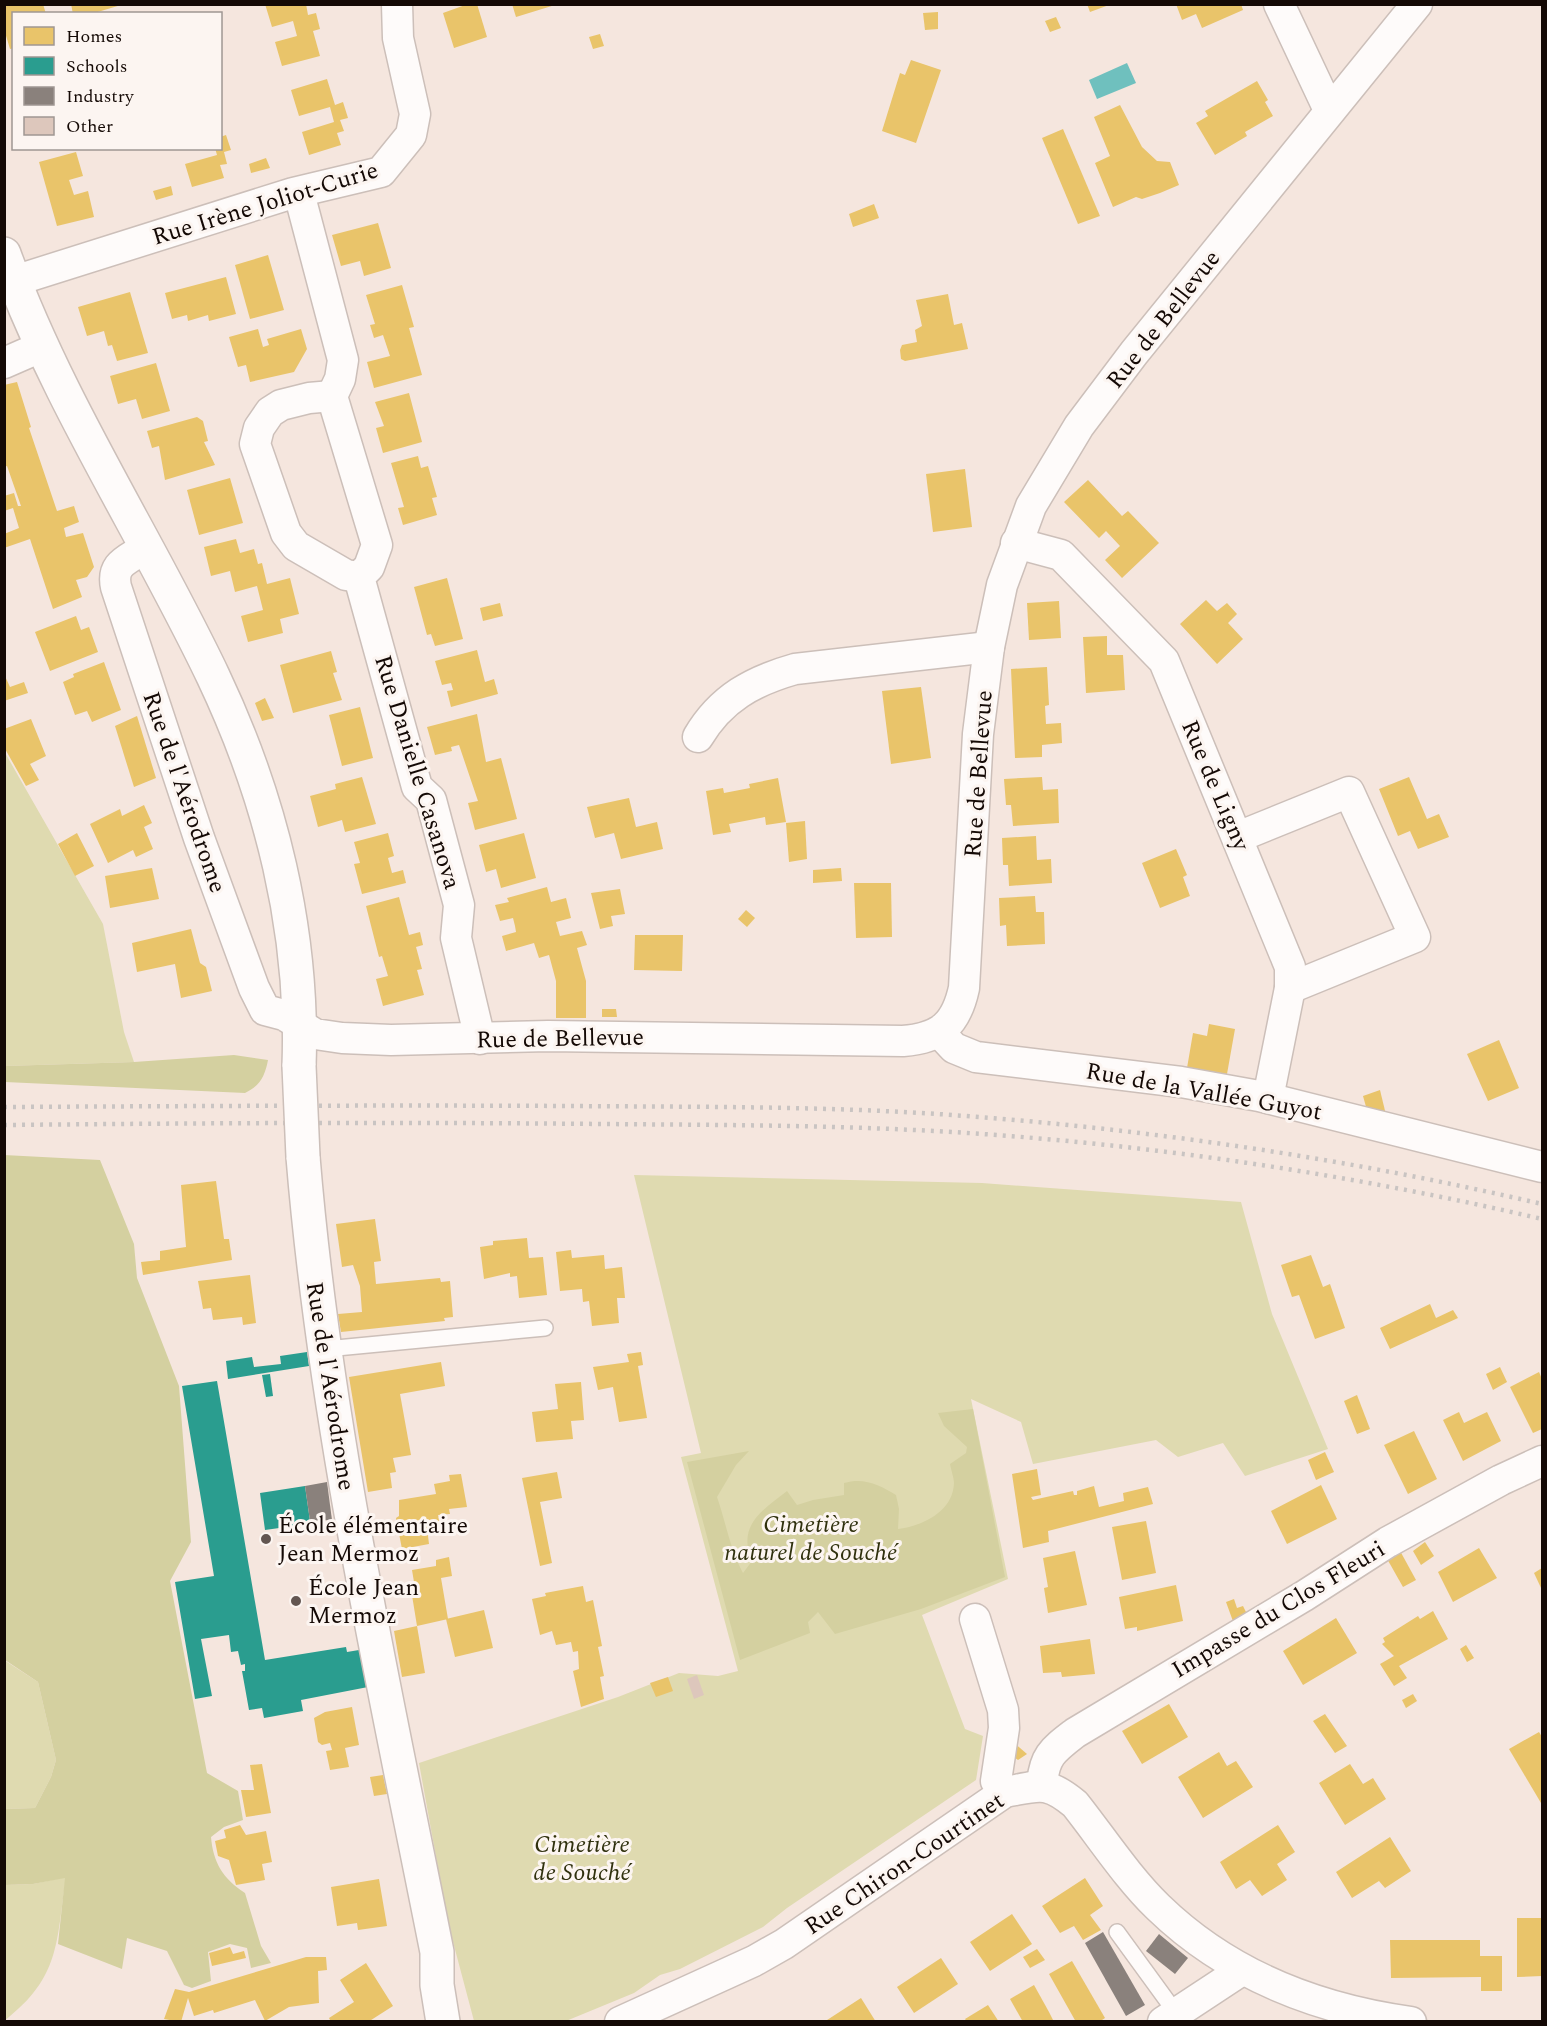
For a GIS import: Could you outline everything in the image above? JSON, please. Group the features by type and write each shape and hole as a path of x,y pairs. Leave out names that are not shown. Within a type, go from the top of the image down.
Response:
{"street":[{"name":"Rue Irène Joliot-Curie","path":"9,268 381,172 411,135 415,114 398,38 397,4"},
{"path":"1279,4 1329,111"},
{"name":"Rue de Bellevue","path":"300,1027 315,1034 342,1038 480,1039 548,1036 903,1041 923,1040 940,1033 961,1003 964,988 978,734 989,647 1002,585 1031,506 1079,426 1134,352 1418,4"},
{"path":"299,193 343,360 332,396 377,545 369,567 359,577 346,575 296,546 286,533 255,444 258,428 270,412 281,405 309,398 332,396"},
{"name":"Rue de l'Aérodrome","path":"9,268 43,346 213,676 241,740 262,800 280,865 298,972 303,1157 315,1290 357,1546 437,1952 450,1984 460,2022"},
{"path":"4,363 43,346"},
{"name":"Rue de Ligny","path":"1016,543 1061,555 1164,661 1290,967 1290,988 1268,1098"},
{"name":"Rue de l'Aérodrome","path":"146,548 117,566 113,574 116,587 199,838 254,988 265,1010 284,1016 300,1027"},
{"name":"Rue Danielle Casanova","path":"359,577 417,787 431,800 459,904 456,938 480,1039"},
{"path":"698,736 717,708 776,675 795,669 989,647"},
{"path":"1238,837 1348,792 1415,937 1290,988"},
{"name":"Rue de la Vallée Guyot","path":"940,1033 954,1048 976,1057 1181,1082 1268,1098 1542,1167"},
{"name":"Impasse du Clos Fleuri","path":"1042,1785 1043,1765 1059,1745 1075,1733 1304,1596 1388,1542 1501,1480 1542,1461"},
{"path":"975,1619 1004,1710 1004,1728 996,1781 1005,1792"},
{"path":"1042,1785 1061,1792 1075,1804 1159,1908 1204,1945 1242,1970 1281,1989 1331,2005 1411,2022"},
{"name":"Rue Chiron-Courtinet","path":"620,2022 754,1961 784,1944 1005,1792 1042,1785"},
{"name":"Rue de l'Aérodrome","path":"437,1952 437,1985 443,2022"},
{"path":"1169,2017 1242,1970"}],"lane":[{"path":"326,1349 545,1328"},
{"path":"1117,1932 1169,2017"}],"green space":[{"path":"4,751 103,924 124,1032 134,1062 5,1066"},
{"path":"234,1055 268,1060 261,1080 245,1093 5,1082 5,1066 134,1062"},
{"path":"4,1155 100,1160 134,1244 137,1278 179,1386 191,1542 170,1581 207,1773 238,1791 243,1820 224,1827 211,1837 212,1846 220,1869 237,1888 245,1893 261,1946 271,1963 251,1968 247,1948 230,1944 208,1952 211,1981 192,1988 184,1985 167,1951 127,1938 122,1969 58,1944 65,1878 33,1884 5,1885 5,1809 35,1808 51,1777 56,1760 38,1682 5,1660"},
{"name":"Cimetière de Souché","path":"634,1175 982,1183 1241,1202 1272,1314 1328,1449 1245,1476 1223,1443 1178,1457 1156,1440 1033,1464 1021,1422 971,1399 1008,1579 922,1615 965,1729 983,1736 976,1780 787,1908 763,1927 680,1969 660,1975 634,1993 566,2021 474,2021 448,1923 419,1763 618,1697 679,1673 718,1676 738,1671 681,1457 701,1453"},
{"name":"Cimetière naturel de Souché","path":"973,1409 1005,1577 921,1609 835,1634 818,1612 808,1622 810,1633 740,1660 687,1462 749,1451 736,1465 717,1497 731,1545 743,1573 752,1561 747,1538 754,1520 768,1505 787,1491 797,1505 844,1495 844,1483 865,1482 878,1485 896,1495 899,1509 898,1529 917,1525 935,1516 948,1502 952,1493 954,1481 950,1464 966,1453 967,1447 944,1426 938,1413"},
{"path":"4,1660 38,1682 56,1760 51,1777 35,1808 5,1809"},
{"path":"66,1877 53,1957 36,1989 23,2005 4,2021 4,1885 33,1884"}],"water":[{"path":"1127,63 1136,83 1097,99 1089,80"}],"building: Homes":[{"path":"4,4 43,4 45,12 12,12 12,48 10,49 4,29"},
{"path":"71,4 121,4 98,12 73,12"},
{"path":"265,4 306,4 308,15 316,13 320,29 313,31 320,56 282,66 275,42 297,36 293,21 272,27"},
{"path":"468,4 477,4 487,37 454,48 443,13"},
{"path":"512,4 555,4 555,5 516,17"},
{"path":"1087,4 1109,4 1109,5 1090,12"},
{"path":"1176,4 1241,4 1243,10 1202,28 1196,14 1182,20"},
{"path":"938,12 938,29 925,30 923,13"},
{"path":"1056,17 1061,28 1050,32 1045,21"},
{"path":"600,34 604,46 593,49 589,37"},
{"path":"911,60 941,70 916,143 882,131 900,73 905,75"},
{"path":"327,79 335,105 343,102 348,118 340,120 344,131 337,133 341,145 309,155 302,132 334,122 330,107 299,116 291,90"},
{"path":"1257,81 1268,100 1265,102 1273,116 1245,132 1247,136 1215,155 1196,123 1208,116 1205,111"},
{"path":"1120,105 1142,147 1157,161 1170,162 1179,185 1142,199 1136,197 1113,207 1095,163 1110,156 1094,117"},
{"path":"1063,129 1100,216 1078,224 1042,138"},
{"path":"226,135 231,150 224,152 227,164 220,165 224,178 192,187 185,164 217,155 216,150 222,150 222,136"},
{"path":"76,152 83,176 69,180 74,195 88,191 94,217 57,226 39,162"},
{"path":"266,158 270,168 251,173 249,164"},
{"path":"171,186 173,195 156,200 153,191"},
{"path":"874,204 879,218 853,227 849,214"},
{"path":"378,223 391,268 364,276 360,261 341,266 332,235"},
{"path":"268,255 284,310 250,319 235,265"},
{"path":"226,277 236,314 209,321 208,315 188,321 187,315 172,319 165,293"},
{"path":"402,285 414,327 409,328 422,375 374,388 367,362 390,356 383,335 374,338 370,325 375,324 366,295"},
{"path":"130,292 148,353 117,361 112,345 108,346 104,331 87,336 78,307"},
{"path":"948,294 954,325 962,323 968,349 905,361 901,359 902,345 917,342 915,330 922,326 916,300"},
{"path":"258,329 263,347 269,345 267,339 301,329 307,349 294,372 250,382 246,365 238,367 229,337"},
{"path":"156,363 170,411 142,419 136,399 118,404 110,376"},
{"path":"17,382 31,427 29,428 57,511 74,506 79,522 64,528 66,537 83,533 94,567 87,577 76,580 82,597 53,609 30,539 4,548 4,534 19,528 13,508 4,511 4,496 14,493 18,506 21,506 7,466 4,467 4,385"},
{"path":"409,393 422,442 383,453 376,428 384,426 375,402"},
{"path":"197,417 203,421 208,441 204,442 215,465 165,480 159,446 152,448 147,431"},
{"path":"418,456 421,468 428,466 437,497 432,498 437,515 403,525 398,508 404,507 391,463"},
{"path":"965,469 972,527 933,532 926,474"},
{"path":"230,478 243,523 199,535 187,490"},
{"path":"1088,480 1122,516 1128,511 1159,543 1122,578 1105,560 1120,546 1106,531 1099,538 1064,502"},
{"path":"236,539 240,553 254,549 258,564 262,563 267,584 290,578 299,614 280,619 283,633 248,642 241,616 263,610 257,586 235,592 230,571 211,576 204,547"},
{"path":"447,578 463,639 435,646 431,634 427,635 414,587"},
{"path":"1206,600 1217,611 1227,603 1237,614 1228,623 1243,639 1217,664 1180,624"},
{"path":"1059,601 1061,638 1029,640 1027,603"},
{"path":"500,603 503,616 483,621 480,608"},
{"path":"76,616 81,630 89,627 98,652 50,671 35,632"},
{"path":"1107,636 1107,655 1123,655 1125,690 1086,693 1083,637"},
{"path":"477,650 485,682 494,679 498,694 451,707 447,691 453,690 451,683 442,685 435,661"},
{"path":"331,651 337,672 333,673 342,700 293,713 280,665"},
{"path":"104,662 121,710 92,722 87,711 75,715 63,682 74,677 73,674"},
{"path":"1047,667 1049,705 1045,706 1046,724 1061,723 1062,743 1042,745 1042,757 1015,758 1011,669"},
{"path":"4,674 10,687 24,682 28,693 4,701"},
{"path":"921,687 931,758 891,764 882,691"},
{"path":"265,698 274,718 262,721 255,703"},
{"path":"360,707 373,758 342,766 329,715"},
{"path":"477,714 486,762 501,758 517,819 475,830 468,803 478,801 459,745 451,747 452,751 435,755 427,727"},
{"path":"137,716 156,778 134,787 115,726"},
{"path":"31,719 46,756 30,764 39,780 26,786 4,747 4,729"},
{"path":"362,777 376,824 345,832 342,820 318,827 310,796 336,789 335,784"},
{"path":"1042,777 1043,790 1058,789 1059,823 1013,826 1011,805 1006,805 1004,779"},
{"path":"1409,777 1427,819 1439,814 1449,837 1418,849 1410,831 1398,836 1379,789"},
{"path":"778,778 786,822 766,825 765,817 729,824 731,832 713,835 706,791 723,788 724,793 750,788 749,784"},
{"path":"629,798 636,827 657,822 663,849 621,859 614,833 595,838 587,807"},
{"path":"144,805 152,823 144,827 153,849 136,857 133,850 108,863 90,824 120,809 122,816"},
{"path":"805,821 807,859 789,862 786,823"},
{"path":"77,833 94,866 75,876 58,844"},
{"path":"388,833 394,856 388,858 392,873 403,870 406,883 362,894 354,864 360,863 354,842"},
{"path":"524,833 536,878 501,888 496,869 486,872 479,845"},
{"path":"1036,836 1037,860 1051,859 1052,883 1009,886 1008,865 1003,865 1002,838"},
{"path":"1176,849 1187,875 1183,877 1190,896 1160,908 1142,863"},
{"path":"152,868 159,899 110,908 105,876"},
{"path":"841,868 842,881 813,883 813,870"},
{"path":"854,883 891,883 892,937 856,938"},
{"path":"547,887 551,902 566,898 571,918 556,922 560,936 582,931 587,945 577,948 586,981 586,1018 556,1018 556,981 549,955 539,958 534,943 506,951 502,936 516,932 515,926 513,918 500,921 495,905 509,902 507,898"},
{"path":"620,889 625,914 611,916 613,926 600,929 591,893"},
{"path":"1035,896 1036,912 1044,912 1045,944 1007,946 1006,925 1000,926 999,898"},
{"path":"399,897 409,935 420,932 423,945 416,947 422,969 417,970 424,995 383,1006 376,979 388,976 382,956 379,957 366,906"},
{"path":"746,910 755,918 747,927 738,919"},
{"path":"191,929 200,963 206,967 212,991 181,998 175,964 137,972 132,943"},
{"path":"635,935 683,935 682,971 634,970"},
{"path":"602,1009 616,1009 617,1017 602,1017"},
{"path":"1209,1024 1235,1029 1227,1074 1187,1068 1193,1033 1207,1036"},
{"path":"1499,1040 1519,1088 1488,1101 1467,1054"},
{"path":"1380,1090 1387,1119 1368,1114 1363,1096"},
{"path":"216,1181 224,1239 229,1239 232,1260 143,1275 141,1262 160,1260 160,1251 186,1247 181,1185"},
{"path":"375,1219 381,1261 374,1262 376,1284 440,1278 441,1282 450,1281 453,1317 444,1318 445,1321 341,1332 338,1314 362,1312 360,1286 353,1265 342,1267 336,1224"},
{"path":"527,1238 529,1258 543,1257 547,1295 519,1298 517,1276 510,1277 510,1273 484,1279 480,1247 493,1245 493,1241"},
{"path":"571,1250 572,1258 604,1255 605,1269 622,1267 625,1298 617,1298 619,1323 592,1326 589,1301 583,1302 582,1289 560,1291 556,1252"},
{"path":"1311,1255 1323,1287 1330,1284 1345,1328 1315,1339 1299,1295 1292,1297 1281,1265"},
{"path":"250,1275 256,1323 243,1325 242,1317 213,1320 211,1308 203,1309 198,1281"},
{"path":"1430,1304 1436,1318 1453,1310 1458,1318 1390,1349 1380,1328"},
{"path":"641,1352 643,1365 638,1366 647,1418 619,1422 613,1387 598,1390 593,1367 629,1362 627,1354"},
{"path":"441,1362 445,1386 400,1394 411,1455 393,1458 396,1472 390,1473 392,1488 368,1492 349,1377"},
{"path":"1500,1367 1507,1382 1493,1390 1486,1374"},
{"path":"1539,1372 1542,1379 1542,1429 1533,1433 1510,1387"},
{"path":"581,1382 584,1420 571,1421 573,1439 536,1442 532,1412 558,1409 555,1384"},
{"path":"1357,1395 1370,1429 1357,1434 1344,1401"},
{"path":"1459,1412 1464,1423 1487,1412 1501,1441 1463,1461 1443,1420"},
{"path":"1414,1431 1437,1479 1408,1494 1384,1445"},
{"path":"1325,1452 1334,1472 1316,1480 1308,1460"},
{"path":"1037,1469 1041,1495 1031,1497 1033,1500 1073,1491 1074,1495 1077,1495 1077,1491 1094,1486 1099,1507 1124,1501 1123,1493 1148,1487 1153,1504 1048,1531 1049,1542 1023,1548 1012,1474"},
{"path":"557,1472 562,1498 540,1502 552,1563 540,1566 522,1478"},
{"path":"461,1474 467,1507 449,1509 450,1514 438,1515 440,1526 427,1528 429,1544 402,1549 396,1518 399,1516 399,1500 436,1494 434,1484 450,1481 449,1475"},
{"path":"1321,1485 1337,1519 1287,1544 1271,1511"},
{"path":"1146,1521 1156,1573 1122,1580 1112,1527"},
{"path":"1425,1542 1434,1556 1421,1565 1413,1551"},
{"path":"1479,1548 1497,1578 1453,1602 1438,1572"},
{"path":"1399,1549 1416,1580 1403,1587 1386,1557"},
{"path":"1075,1551 1087,1605 1048,1613 1044,1588 1048,1587 1043,1558"},
{"path":"449,1557 452,1576 441,1578 448,1619 417,1626 410,1583 414,1582 412,1570 436,1566 436,1560"},
{"path":"1542,1568 1542,1590 1534,1573"},
{"path":"1176,1585 1183,1621 1137,1631 1137,1627 1125,1629 1119,1597"},
{"path":"583,1586 586,1602 593,1600 602,1646 598,1647 604,1676 600,1677 604,1699 581,1707 573,1671 579,1669 578,1651 573,1652 571,1642 556,1645 552,1631 540,1635 532,1599 546,1596 545,1593"},
{"path":"1234,1599 1237,1608 1243,1606 1248,1616 1234,1624 1226,1602"},
{"path":"484,1610 493,1648 455,1657 446,1619"},
{"path":"1433,1611 1448,1639 1399,1666 1407,1678 1394,1686 1380,1664 1394,1656 1382,1644 1385,1642 1383,1638 1418,1616 1420,1619"},
{"path":"1336,1618 1357,1653 1303,1685 1283,1651"},
{"path":"417,1626 425,1673 402,1677 394,1631"},
{"path":"1090,1639 1095,1674 1062,1677 1061,1672 1043,1673 1040,1646"},
{"path":"1466,1645 1474,1658 1467,1662 1460,1649"},
{"path":"668,1677 673,1691 656,1697 650,1683"},
{"path":"1413,1694 1417,1701 1406,1708 1402,1700"},
{"path":"1169,1704 1188,1737 1142,1764 1122,1731"},
{"path":"352,1707 359,1745 345,1748 349,1767 330,1770 326,1751 332,1750 330,1743 322,1745 318,1742 314,1718 325,1712"},
{"path":"1325,1714 1347,1746 1335,1753 1313,1721"},
{"path":"1539,1732 1542,1737 1541,1803 1509,1749"},
{"path":"1013,1742 1027,1754 1018,1760 1011,1755"},
{"path":"1219,1752 1227,1766 1236,1761 1253,1787 1203,1818 1178,1777"},
{"path":"262,1764 271,1813 246,1817 241,1790 254,1790 250,1765"},
{"path":"1350,1764 1363,1784 1373,1778 1386,1799 1345,1825 1319,1783"},
{"path":"383,1775 387,1794 374,1796 370,1777"},
{"path":"240,1825 246,1835 266,1831 272,1862 262,1864 265,1880 236,1885 229,1860 218,1856 215,1841 226,1838 224,1830"},
{"path":"1278,1825 1295,1852 1277,1864 1287,1880 1262,1896 1250,1880 1236,1889 1220,1862"},
{"path":"1390,1837 1411,1871 1385,1888 1379,1881 1352,1898 1336,1872"},
{"path":"1085,1878 1103,1906 1090,1915 1101,1930 1083,1940 1074,1926 1060,1933 1042,1906"},
{"path":"379,1879 387,1926 358,1930 357,1923 337,1926 331,1887"},
{"path":"1012,1914 1032,1944 990,1971 970,1942"},
{"path":"1517,1918 1542,1918 1542,1976 1517,1977"},
{"path":"1390,1940 1480,1940 1480,1956 1502,1956 1502,1991 1481,1991 1481,1977 1391,1978"},
{"path":"230,1947 233,1954 244,1951 246,1958 212,1966 209,1953"},
{"path":"1037,1949 1045,1960 1030,1968 1023,1957"},
{"path":"306,1957 326,1957 327,1970 318,1971 319,2003 289,2007 265,2021 255,2000 214,2013 213,2010 194,2016 188,1998 181,2022 164,2019 175,1989 189,1992"},
{"path":"941,1958 958,1984 914,2013 897,1987"},
{"path":"1072,1961 1105,2018 1099,2022 1076,2022 1049,1974"},
{"path":"366,1963 393,2006 368,2022 331,2022 329,2018 354,2002 340,1980"},
{"path":"1034,1985 1054,2022 1023,2022 1010,1999"},
{"path":"861,1998 876,2022 824,2022"},
{"path":"988,2005 999,2022 967,2022 965,2019"}],"building: Schools":[{"path":"307,1352 309,1366 228,1379 226,1361 252,1357 254,1367 281,1364 280,1356"},
{"path":"270,1374 273,1396 266,1397 262,1375"},
{"path":"217,1381 265,1660 346,1647 347,1652 359,1650 368,1687 301,1700 303,1711 264,1718 262,1708 249,1710 242,1671 245,1671 245,1664 241,1665 238,1651 231,1652 229,1635 201,1639 212,1696 195,1699 175,1582 214,1576 182,1386"},
{"path":"305,1486 310,1521 315,1523 265,1530 260,1493"}],"building: Industry":[{"path":"327,1482 332,1520 310,1521 305,1486"},
{"path":"1103,1932 1145,2005 1126,2016 1085,1943"},
{"path":"1159,1934 1188,1958 1175,1974 1146,1951"}],"building: Other":[{"path":"697,1675 704,1695 694,1699 687,1679"}],"railway":[{"path":"4,1107 714,1107 810,1108 952,1115 1101,1128 1249,1148 1396,1173 1542,1204"},
{"path":"4,1125 527,1123 777,1126 952,1132 1101,1144 1249,1163 1396,1188 1542,1219"}],"place":[{"name":"École élémentaire Jean Mermoz","path":"266,1539"},
{"name":"École Jean Mermoz","path":"296,1601"}]}
